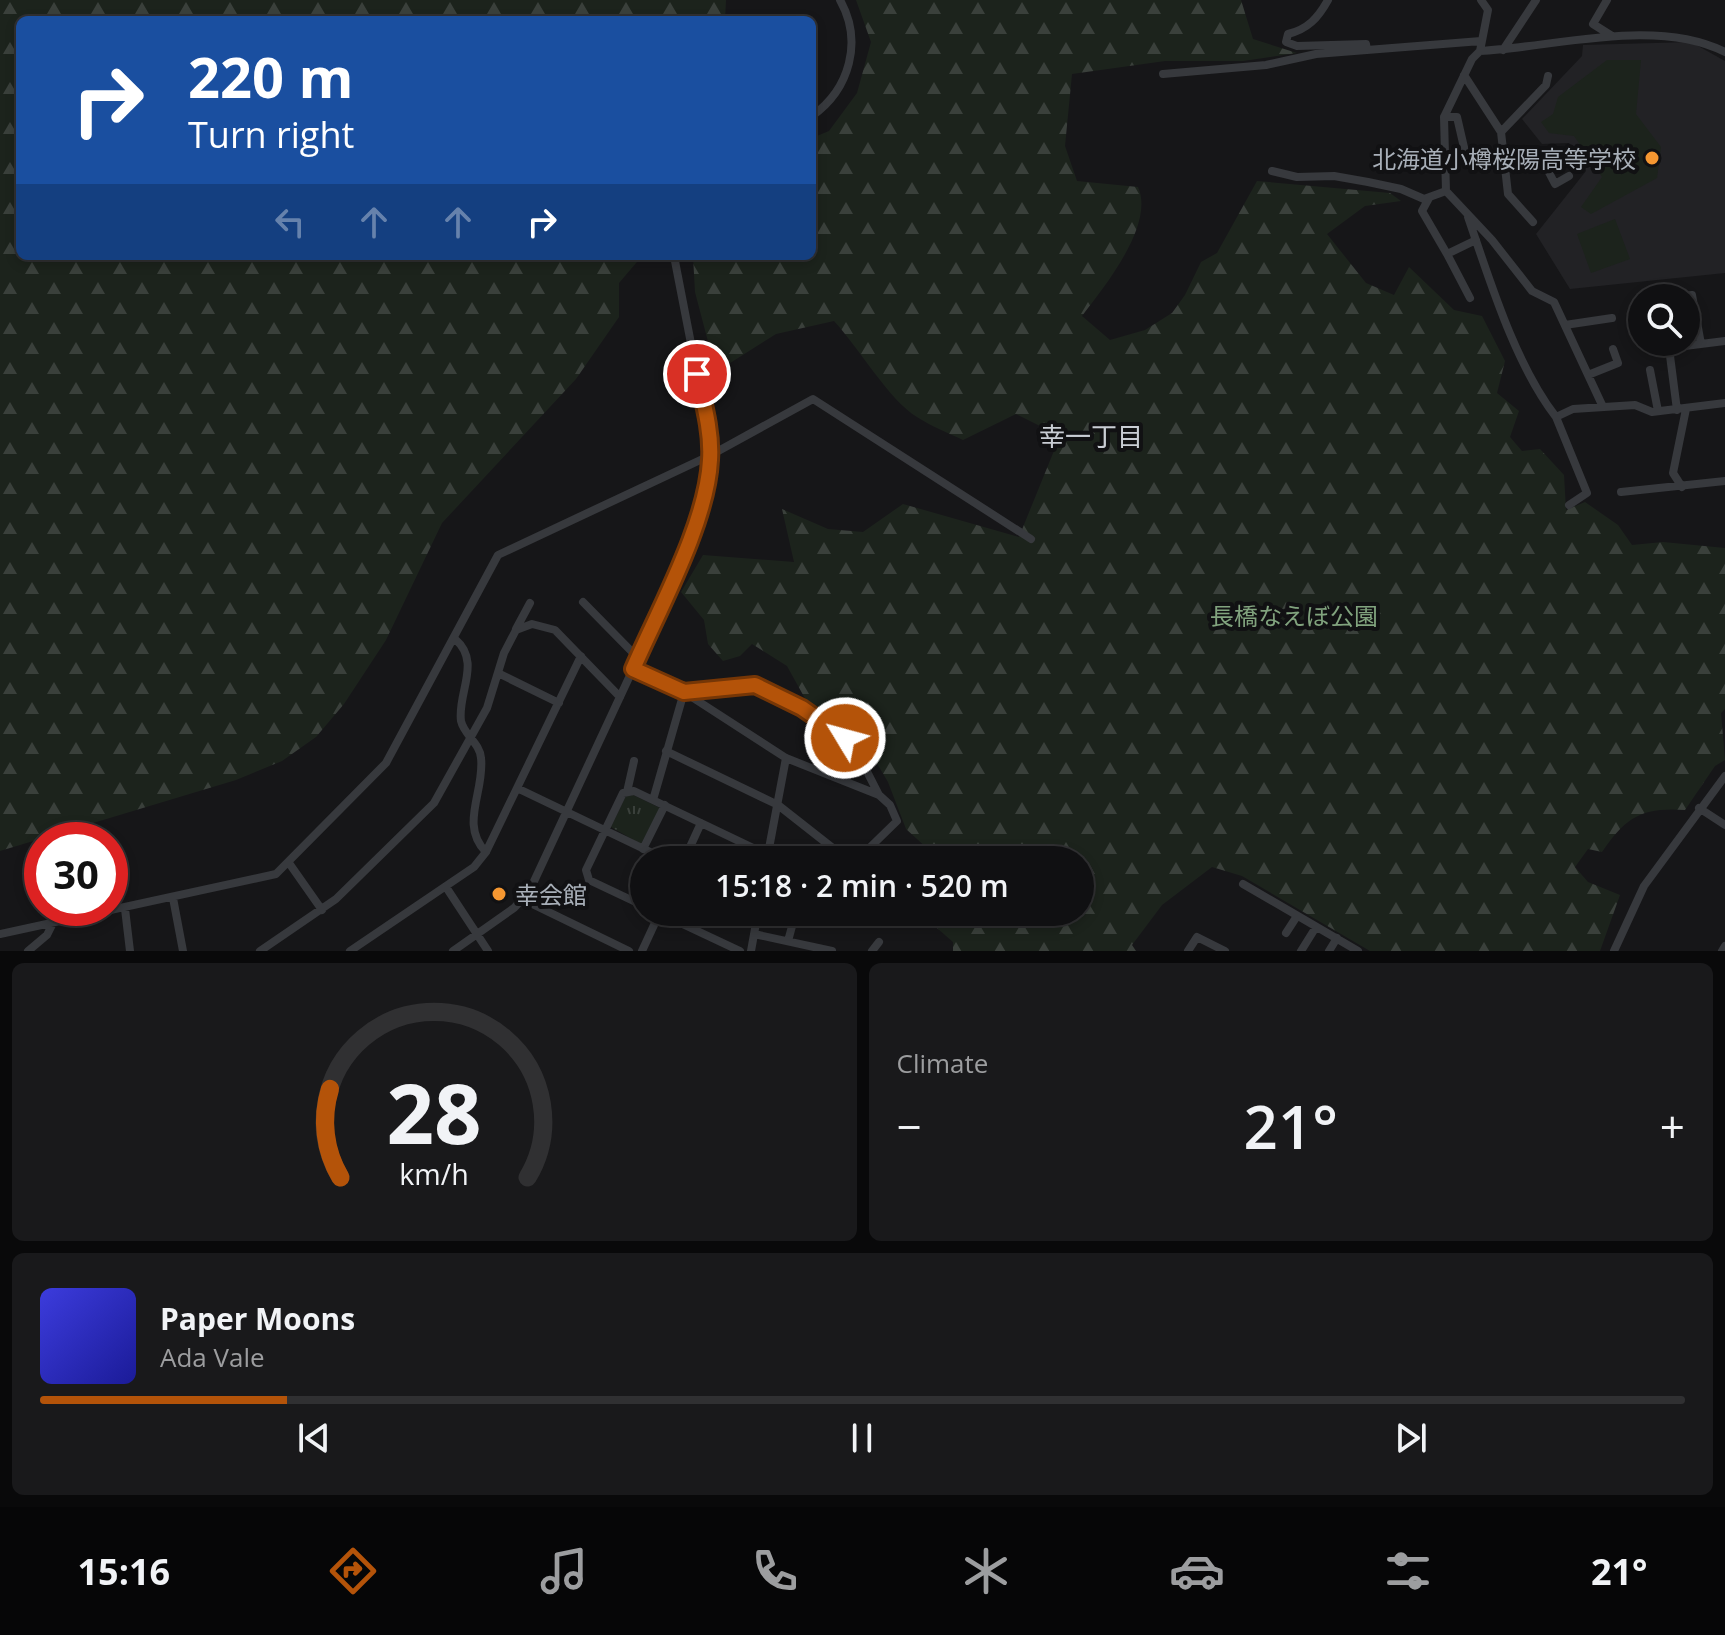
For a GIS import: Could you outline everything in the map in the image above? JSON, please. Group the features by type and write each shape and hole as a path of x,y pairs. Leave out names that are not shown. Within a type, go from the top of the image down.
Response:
{"street":[{"path":"816,112 837,92 850,63 851,33 840,0"},
{"path":"1328,0 1311,24 1288,34 1286,42 1297,46 1366,44 1367,50"},
{"path":"1481,0 1488,10 1480,46 1444,117 1446,191 1532,291 1554,302 1603,407"},
{"path":"1503,50 1536,0"},
{"path":"1607,0 1593,24 1613,36"},
{"path":"1163,74 1266,65 1316,54 1480,46 1503,50 1613,36 1687,38 1725,52"},
{"path":"1464,75 1501,132 1508,194 1533,222"},
{"path":"1501,132 1546,85 1548,76"},
{"path":"1444,117 1457,117 1466,156"},
{"path":"1506,161 1542,159 1555,184 1569,176"},
{"path":"1272,171 1297,177 1356,180 1429,198 1446,191"},
{"path":"1429,198 1422,211 1470,298"},
{"path":"1467,213 1530,374 1556,417 1587,493 1569,505"},
{"path":"1447,254 1476,240"},
{"path":"453,951 524,900 633,669 696,523 708,484 711,455 675,260"},
{"path":"1565,325 1612,318"},
{"path":"1700,339 1701,344 1725,341"},
{"path":"1588,375 1618,363 1613,349"},
{"path":"1668,356 1681,410 1673,473 1682,487"},
{"path":"1650,370 1658,411"},
{"path":"128,908 276,874 289,863 386,763 498,555 711,455 813,399 1031,539"},
{"path":"1556,417 1573,409 1635,405 1658,411 1725,403"},
{"path":"1621,492 1725,481"},
{"path":"583,602 638,658"},
{"path":"260,951 322,910 434,803 487,708 498,673 530,603"},
{"path":"516,630 532,624 555,630 620,697"},
{"path":"455,639 463,649 468,664 460,718 481,759 473,834 486,852"},
{"path":"351,951 474,867 486,852 581,656"},
{"path":"633,669 684,692 786,758 879,795 890,805 897,821 871,846"},
{"path":"498,673 559,703"},
{"path":"684,692 744,683 802,708 833,727 857,752 879,795"},
{"path":"653,800 684,692"},
{"path":"666,751 778,805 830,846"},
{"path":"769,846 786,758"},
{"path":"630,899 589,880 586,870 627,792 634,761"},
{"path":"1614,951 1644,886 1725,776"},
{"path":"519,789 637,846"},
{"path":"627,792 634,791 665,805 746,846"},
{"path":"644,846 665,805"},
{"path":"1699,808 1725,825"},
{"path":"690,846 701,823"},
{"path":"289,863 322,910"},
{"path":"1243,884 1358,951"},
{"path":"446,887 488,951"},
{"path":"173,898 183,951"},
{"path":"524,900 629,951"},
{"path":"1286,933 1297,916"},
{"path":"0,934 39,926"},
{"path":"28,951 47,935 52,926"},
{"path":"127,926 130,951"},
{"path":"642,951 653,926"},
{"path":"688,926 740,951"},
{"path":"751,951 755,926"},
{"path":"788,941 792,926"},
{"path":"1301,951 1316,927"},
{"path":"754,934 832,951"},
{"path":"1188,951 1197,937 1225,951"},
{"path":"1329,951 1337,938"},
{"path":"872,951 879,942"}],"shaded area":[{"name":"北海道小樽桜陽高等学校","path":"1691,42 1725,61 1725,273 1570,289 1536,234 1586,171 1569,143 1542,144 1522,119 1582,56 1583,45"}],"green space":[{"path":"0,0 726,0 725,16 16,16 16,260 639,260 619,283 619,317 576,379 442,523 386,640 344,704 316,737 282,761 236,780 96,822 24,822 24,844 0,851"},
{"name":"長橋なえぼ公園","path":"856,0 1241,0 1253,39 1297,53 1243,61 1165,61 1072,74 1065,146 1077,181 1138,187 1141,202 1140,219 1125,255 1082,316 1110,340 1145,330 1172,313 1185,295 1201,262 1217,253 1257,181 1390,193 1401,201 1365,206 1327,234 1366,283 1394,295 1409,267 1454,310 1482,316 1505,361 1497,393 1519,411 1510,437 1522,451 1540,449 1564,475 1566,510 1585,502 1618,525 1632,545 1663,542 1725,548 1725,709 1721,713 1725,760 1715,766 1685,810 1657,810 1636,817 1619,830 1602,852 1588,849 1575,867 1588,882 1620,895 1600,951 1370,951 1242,876 1212,867 1162,905 1132,945 1136,951 953,951 953,942 935,926 1094,926 1094,846 925,846 906,829 888,782 866,745 807,702 787,666 752,644 740,656 723,661 708,644 704,620 681,592 703,555 794,562 782,509 828,529 863,532 903,504 1019,537 1060,436 1016,414 963,440 934,426 917,417 896,399 834,321 776,334 716,372 695,292 693,260 816,260 816,136 829,131 857,93 871,42"},
{"path":"1607,60 1641,60 1636,114 1661,147 1657,178 1591,214 1581,207 1602,177 1574,136 1549,133 1541,122 1553,114 1558,97"},
{"path":"1615,219 1630,259 1591,273 1577,234"},
{"path":"633,795 660,808 641,844 611,827 626,796"}],"place":[{"name":"北海道小樽桜陽高等学校","path":"1652,158"},
{"name":"幸会館","path":"499,894"}],"district":[{"name":"幸一丁目","path":"1091,436"}],"route":[{"path":"697,374 711,455 708,484 696,523 633,669 684,692 744,683 755,685 802,708 845,738"}]}
